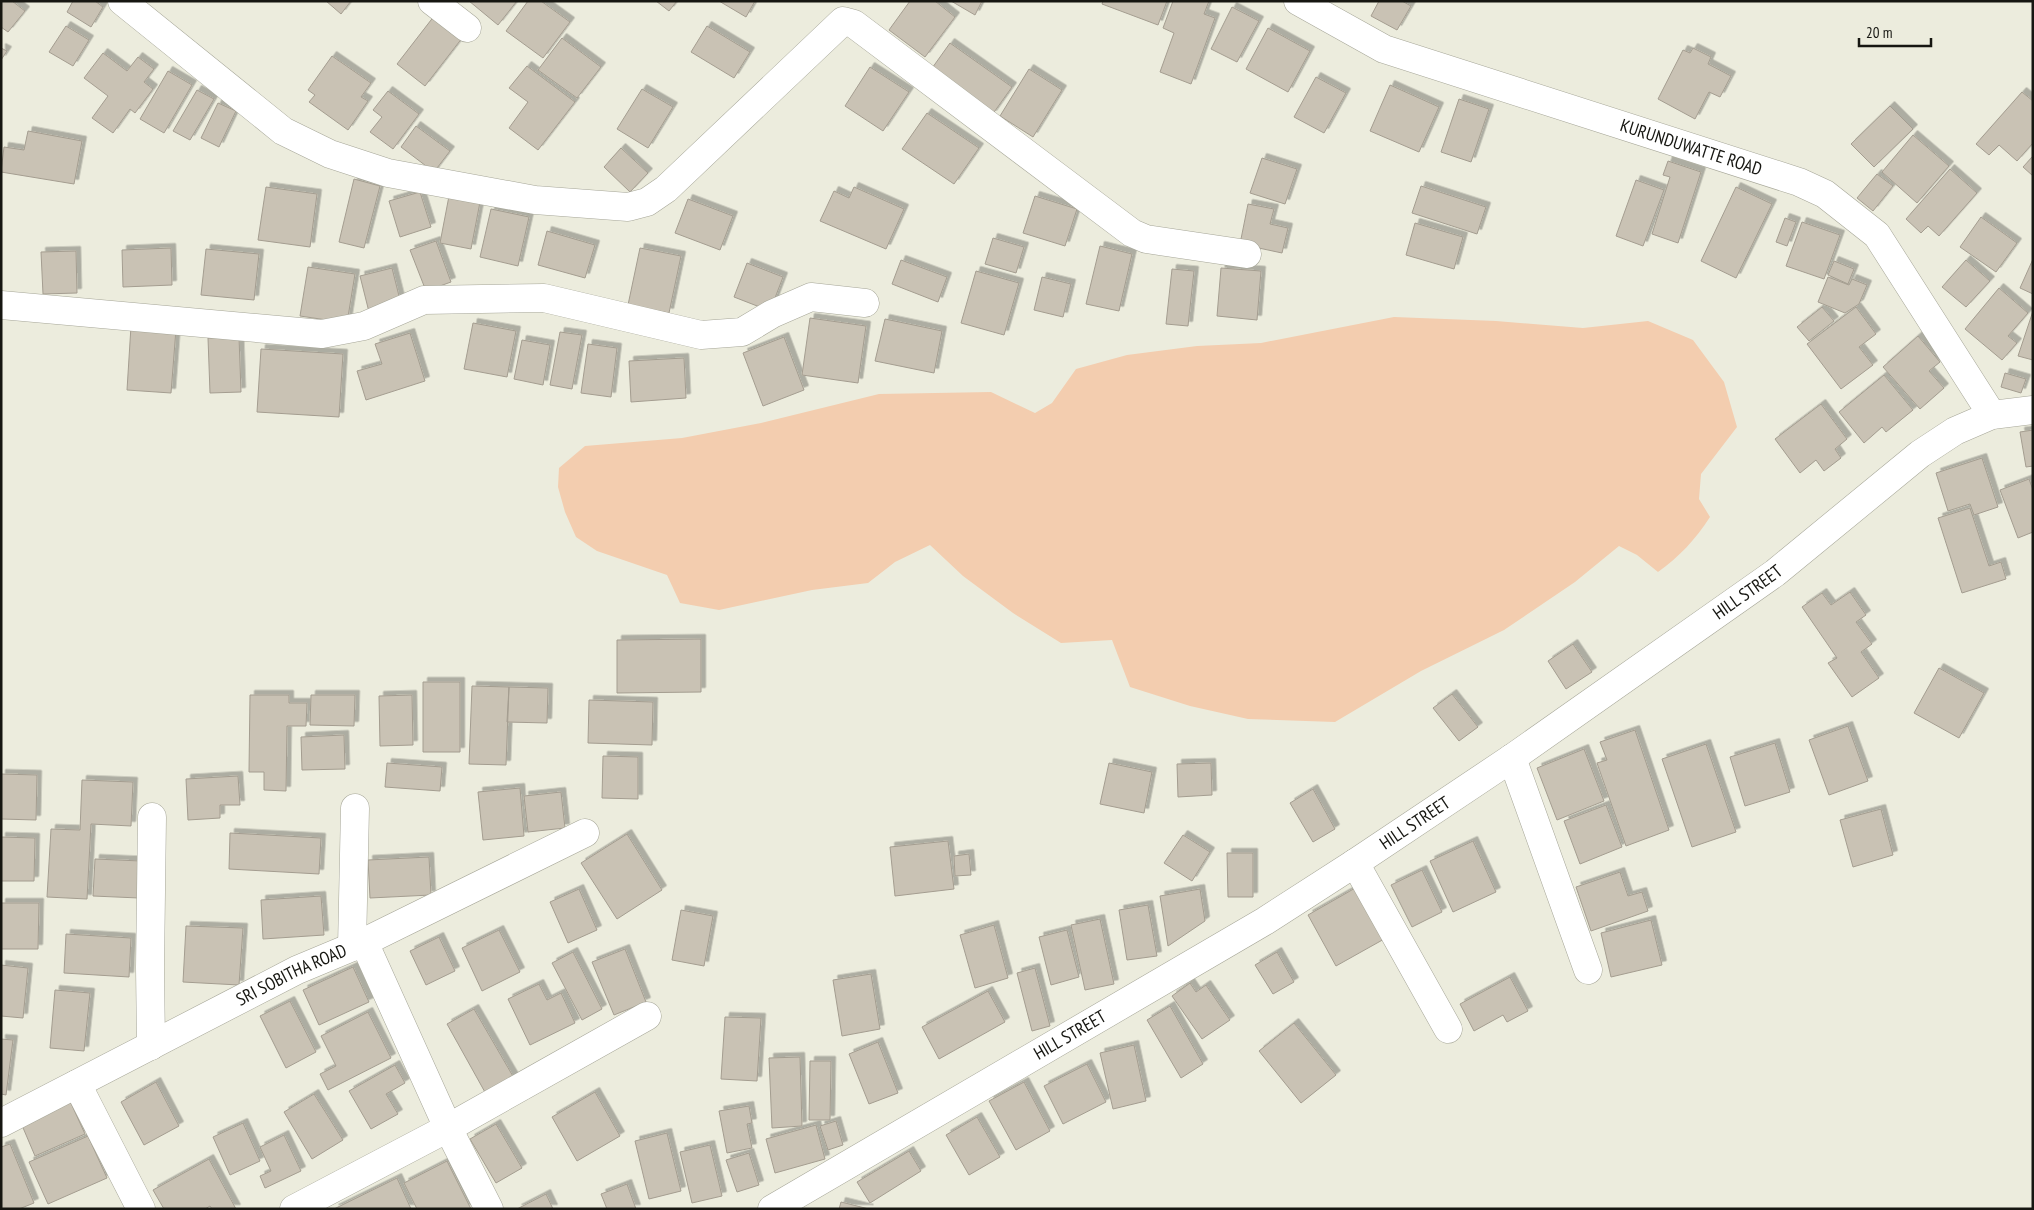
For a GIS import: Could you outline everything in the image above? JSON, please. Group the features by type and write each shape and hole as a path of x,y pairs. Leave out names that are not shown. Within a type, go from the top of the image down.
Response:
{"street":[{"path":"122,1 283,131 330,154 388,173 526,198 628,208 647,202 666,189 843,21 854,24 1132,233 1146,239 1247,254"},
{"path":"432,1 467,28"},
{"name":"KURUNDUWATTE ROAD","path":"1298,1 1384,49 1798,182 1825,194 1877,236 1992,415"},
{"path":"1,305 322,334 364,326 424,300 544,298 701,335 742,332 772,314 811,297 865,303"},
{"name":"HILL STREET","path":"772,1209 1265,921 1355,864 1512,758 1775,573 1920,454 1955,431 1992,415 2033,410"},
{"path":"1512,758 1588,970"},
{"path":"355,808 358,944 489,1209"},
{"path":"151,1046 152,816"},
{"name":"SRI SOBITHA ROAD","path":"1,1123 297,970 358,944 585,833"},
{"path":"1355,864 1448,1029"},
{"path":"294,1209 448,1128 647,1016"},
{"path":"77,1084 141,1209"}],"shaded area":[{"path":"1394,317 1496,321 1583,328 1648,321 1693,340 1724,382 1737,427 1701,474 1699,499 1710,517 1687,547 1658,572 1637,555 1619,546 1575,582 1504,630 1421,671 1335,722 1248,719 1190,706 1130,687 1112,640 1061,643 1013,613 963,576 930,545 895,562 868,583 812,590 719,610 680,603 667,575 597,551 576,537 565,512 558,487 559,468 585,446 682,438 761,423 879,394 991,392 1035,413 1052,403 1076,369 1127,355 1197,346 1261,343"}],"building":[{"path":"1,1 12,1 25,11 8,32 1,27"},
{"path":"73,1 95,1 103,7 91,27 67,12"},
{"path":"326,1 351,1 341,14"},
{"path":"469,1 517,1 498,25"},
{"path":"528,1 541,1 570,22 543,58 506,31"},
{"path":"656,1 677,1 669,11"},
{"path":"719,1 755,1 746,17"},
{"path":"910,1 935,1 955,17 925,57 889,30"},
{"path":"951,1 982,1 975,15"},
{"path":"1103,1 1167,1 1158,25 1102,4"},
{"path":"1173,1 1209,1 1204,14 1215,18 1191,84 1160,72 1174,33 1163,28"},
{"path":"1379,1 1402,1 1411,6 1397,30 1371,16"},
{"path":"1232,7 1259,21 1237,62 1211,49"},
{"path":"438,11 466,33 425,86 397,64"},
{"path":"66,26 89,40 73,66 49,52"},
{"path":"707,26 750,52 734,78 691,52"},
{"path":"1268,28 1310,51 1288,92 1246,69"},
{"path":"562,38 601,67 577,98 538,70"},
{"path":"950,43 1012,87 992,115 930,71"},
{"path":"1,48 7,51 1,60"},
{"path":"1693,48 1711,57 1708,64 1731,76 1720,97 1709,92 1695,119 1658,99 1683,50 1690,53"},
{"path":"103,53 127,71 138,57 154,69 144,82 153,89 135,113 130,109 113,133 92,118 108,96 84,78"},
{"path":"332,56 371,83 361,97 368,101 348,130 309,102 315,95 308,90"},
{"path":"527,66 575,102 538,150 509,128 528,102 509,88"},
{"path":"870,67 909,92 883,131 845,106"},
{"path":"1029,69 1062,90 1033,137 1000,116"},
{"path":"168,71 192,85 164,133 140,119"},
{"path":"1316,77 1346,93 1324,133 1294,117"},
{"path":"1390,85 1439,107 1419,152 1370,131"},
{"path":"642,89 673,107 648,148 617,129"},
{"path":"197,90 214,99 190,140 173,131"},
{"path":"388,91 419,114 393,149 370,132 382,117 373,110"},
{"path":"2022,92 2033,101 2033,143 2017,161 1999,145 1989,155 1976,144"},
{"path":"1459,99 1489,109 1471,162 1441,152"},
{"path":"218,103 236,111 219,147 201,138"},
{"path":"1890,106 1913,129 1874,167 1851,144"},
{"path":"927,113 979,148 954,184 902,149"},
{"path":"416,126 450,151 434,172 401,147"},
{"path":"28,131 82,141 74,184 1,172 4,147 24,150"},
{"path":"1913,135 1949,166 1917,203 1882,172"},
{"path":"621,148 648,173 630,192 604,167"},
{"path":"2033,156 2033,176 2023,167"},
{"path":"1262,158 1297,169 1285,204 1250,193"},
{"path":"1668,161 1701,172 1678,243 1652,234 1670,177 1663,175"},
{"path":"1950,169 1977,193 1939,236 1928,226 1921,233 1906,219"},
{"path":"1877,174 1893,186 1873,211 1857,198"},
{"path":"354,179 380,186 364,248 339,242"},
{"path":"1636,180 1664,190 1643,246 1616,236"},
{"path":"1421,186 1486,207 1477,234 1412,213"},
{"path":"266,187 317,194 310,247 258,240"},
{"path":"854,187 904,209 886,249 820,221 834,191 849,198"},
{"path":"1736,187 1772,204 1736,278 1701,261"},
{"path":"420,192 431,227 400,237 389,201"},
{"path":"449,196 480,202 471,249 440,243"},
{"path":"1035,196 1077,209 1065,246 1023,233"},
{"path":"688,199 733,216 720,250 675,233"},
{"path":"1248,204 1274,209 1270,224 1288,228 1282,253 1240,244"},
{"path":"491,209 529,217 518,266 480,257"},
{"path":"1981,217 2017,243 1996,272 1960,247"},
{"path":"1785,218 1796,222 1787,246 1776,242"},
{"path":"1802,222 1840,235 1824,279 1786,266"},
{"path":"1415,223 1463,237 1454,269 1406,255"},
{"path":"547,231 595,245 585,278 538,265"},
{"path":"993,238 1024,247 1016,273 985,264"},
{"path":"436,241 451,282 426,291 410,250"},
{"path":"1100,246 1132,254 1119,311 1086,304"},
{"path":"171,248 172,285 123,287 122,250"},
{"path":"640,248 681,256 669,313 628,305"},
{"path":"206,249 259,254 254,300 201,295"},
{"path":"76,251 77,293 43,294 41,252"},
{"path":"2033,259 2033,294 2020,288"},
{"path":"901,260 947,277 938,302 892,284"},
{"path":"1966,260 1990,281 1966,307 1942,287"},
{"path":"1834,261 1854,269 1848,284 1828,275"},
{"path":"747,263 783,277 770,311 734,297"},
{"path":"308,267 355,274 347,323 300,316"},
{"path":"392,268 401,304 369,312 360,276"},
{"path":"1221,268 1261,271 1257,320 1217,316"},
{"path":"1172,269 1194,271 1188,326 1166,324"},
{"path":"976,271 1019,283 1004,335 961,323"},
{"path":"1042,277 1071,284 1063,317 1034,310"},
{"path":"1828,277 1849,285 1852,279 1867,285 1859,304 1845,313 1818,302"},
{"path":"1999,288 2028,313 2008,336 2017,343 2002,360 1965,329"},
{"path":"1822,307 1834,321 1809,341 1797,327"},
{"path":"1856,307 1876,334 1859,347 1873,365 1841,389 1807,344"},
{"path":"2033,311 2033,360 2018,356"},
{"path":"810,318 866,326 858,383 802,375"},
{"path":"885,319 942,331 934,373 875,361"},
{"path":"473,323 516,331 507,377 464,369"},
{"path":"131,326 176,329 171,393 127,390"},
{"path":"560,332 582,335 572,389 550,385"},
{"path":"410,333 425,381 366,400 357,371 382,364 375,344"},
{"path":"1918,336 1940,362 1929,371 1944,388 1920,409 1883,367"},
{"path":"239,337 241,392 210,393 208,338"},
{"path":"784,337 804,390 763,406 743,353"},
{"path":"522,340 550,345 543,385 514,379"},
{"path":"588,344 617,348 611,397 581,393"},
{"path":"261,349 343,354 339,417 257,412"},
{"path":"684,358 686,398 631,402 629,361"},
{"path":"2005,373 2026,379 2021,393 2001,387"},
{"path":"1884,375 1913,410 1886,432 1882,427 1864,443 1839,412"},
{"path":"1821,404 1847,439 1835,449 1841,458 1824,471 1816,460 1800,473 1775,439"},
{"path":"2033,430 2033,466 2026,467 2020,432"},
{"path":"1982,458 1998,507 1974,515 1970,504 1948,511 1936,473"},
{"path":"2029,479 2033,490 2033,532 2018,538 2000,490"},
{"path":"1970,508 1989,566 2001,562 2006,579 1962,593 1938,518"},
{"path":"1850,592 1866,615 1856,622 1872,644 1861,652 1879,678 1852,697 1828,663 1837,658 1802,607 1822,593 1831,605"},
{"path":"701,639 701,692 617,693 617,640"},
{"path":"1573,644 1592,672 1566,689 1548,661"},
{"path":"1939,668 1984,693 1959,738 1914,713"},
{"path":"423,682 460,682 460,752 423,752"},
{"path":"472,686 509,687 506,765 469,764"},
{"path":"509,687 548,688 547,723 507,722"},
{"path":"1452,694 1478,727 1459,741 1433,708"},
{"path":"250,695 289,695 289,703 307,703 306,726 287,726 286,791 264,790 264,772 249,772"},
{"path":"311,695 355,695 354,726 310,725"},
{"path":"412,695 413,745 380,746 379,696"},
{"path":"589,700 653,702 652,745 588,743"},
{"path":"1848,726 1868,781 1829,795 1809,740"},
{"path":"1635,730 1669,830 1626,846 1597,763 1607,760 1600,742"},
{"path":"344,735 345,769 302,770 301,737"},
{"path":"1775,743 1790,792 1745,806 1730,757"},
{"path":"1706,744 1736,832 1692,847 1662,759"},
{"path":"1584,749 1604,801 1557,820 1537,768"},
{"path":"603,756 638,757 638,799 602,798"},
{"path":"387,763 442,767 440,791 385,787"},
{"path":"1109,763 1152,772 1144,813 1100,804"},
{"path":"1211,763 1212,795 1178,797 1177,764"},
{"path":"1,774 37,775 36,820 1,819"},
{"path":"238,776 240,805 220,805 220,818 188,820 186,779"},
{"path":"82,780 133,782 131,826 91,824 87,899 47,897 51,829 80,830"},
{"path":"520,788 524,836 483,840 478,792"},
{"path":"1313,789 1335,829 1313,842 1290,803"},
{"path":"561,792 565,828 528,832 524,796"},
{"path":"1606,805 1622,847 1580,864 1564,821"},
{"path":"1881,809 1893,855 1853,867 1840,820"},
{"path":"230,833 321,838 319,874 229,869"},
{"path":"627,834 662,890 617,919 581,863"},
{"path":"1183,835 1210,852 1192,881 1164,863"},
{"path":"1,837 35,838 34,881 1,881"},
{"path":"948,841 954,889 895,896 890,847"},
{"path":"1473,841 1496,892 1453,912 1430,861"},
{"path":"1227,853 1253,853 1253,897 1228,897"},
{"path":"969,854 971,875 955,876 954,856"},
{"path":"429,857 431,895 370,898 368,860"},
{"path":"95,859 141,861 139,898 93,896"},
{"path":"1422,870 1442,912 1412,927 1391,885"},
{"path":"1620,872 1628,896 1642,892 1648,911 1591,931 1576,887"},
{"path":"1357,887 1386,938 1336,966 1308,915"},
{"path":"579,889 597,930 568,943 550,902"},
{"path":"1200,889 1205,921 1168,946 1160,896"},
{"path":"321,896 324,935 263,939 261,900"},
{"path":"1,903 39,903 38,949 1,949"},
{"path":"1148,905 1157,956 1127,960 1119,910"},
{"path":"681,910 713,916 704,966 672,960"},
{"path":"1100,919 1114,984 1085,990 1071,925"},
{"path":"1651,920 1662,965 1611,977 1601,933"},
{"path":"994,925 1008,978 975,988 960,935"},
{"path":"186,926 243,928 239,985 183,982"},
{"path":"499,930 520,972 482,991 462,948"},
{"path":"1067,930 1079,977 1051,985 1039,937"},
{"path":"66,934 131,938 129,977 64,973"},
{"path":"439,937 455,971 426,985 410,951"},
{"path":"625,949 646,1002 614,1015 592,962"},
{"path":"573,952 602,1009 582,1020 552,963"},
{"path":"1277,952 1294,982 1273,994 1255,965"},
{"path":"1,965 28,968 23,1018 1,1016"},
{"path":"353,967 369,1002 319,1025 303,990"},
{"path":"1035,968 1050,1026 1032,1031 1017,973"},
{"path":"871,974 880,1029 842,1036 833,980"},
{"path":"1510,977 1528,1011 1507,1022 1503,1015 1474,1031 1460,1004"},
{"path":"1190,983 1196,992 1206,985 1230,1020 1202,1039 1172,996"},
{"path":"539,984 547,1000 561,993 575,1023 530,1045 508,999"},
{"path":"55,990 90,993 84,1051 50,1048"},
{"path":"988,991 1005,1022 939,1059 922,1027"},
{"path":"290,1001 316,1052 286,1068 260,1016"},
{"path":"1170,1006 1203,1064 1181,1078 1147,1020"},
{"path":"474,1009 514,1078 486,1094 447,1024"},
{"path":"368,1012 391,1058 328,1090 320,1074 336,1066 321,1036"},
{"path":"725,1017 761,1018 757,1081 721,1079"},
{"path":"1294,1023 1336,1075 1301,1103 1259,1051"},
{"path":"1,1039 13,1040 6,1095 1,1094"},
{"path":"878,1042 898,1093 869,1104 849,1054"},
{"path":"1134,1045 1146,1101 1113,1109 1100,1053"},
{"path":"800,1057 802,1126 772,1128 769,1058"},
{"path":"810,1061 831,1061 830,1120 809,1120"},
{"path":"1087,1064 1106,1102 1063,1124 1044,1086"},
{"path":"395,1065 405,1083 386,1094 398,1114 371,1129 349,1091"},
{"path":"156,1082 179,1126 144,1145 121,1102"},
{"path":"1024,1082 1050,1131 1016,1150 989,1101"},
{"path":"595,1092 620,1136 577,1161 552,1117"},
{"path":"314,1094 343,1140 312,1159 284,1112"},
{"path":"70,1101 85,1134 35,1156 21,1123"},
{"path":"749,1106 752,1123 747,1124 752,1148 727,1153 719,1111"},
{"path":"977,1117 1000,1157 969,1175 946,1135"},
{"path":"836,1121 843,1145 828,1150 820,1126"},
{"path":"243,1123 260,1161 230,1175 213,1137"},
{"path":"496,1124 522,1168 496,1183 470,1139"},
{"path":"816,1125 825,1159 775,1173 766,1139"},
{"path":"667,1133 681,1191 649,1199 635,1141"},
{"path":"284,1135 301,1171 265,1188 260,1176 271,1171 260,1147"},
{"path":"88,1136 107,1178 48,1204 29,1162"},
{"path":"10,1144 34,1203 19,1209 1,1209 1,1147"},
{"path":"710,1145 722,1196 692,1203 680,1152"},
{"path":"909,1151 921,1171 870,1203 857,1182"},
{"path":"749,1153 759,1185 737,1192 726,1160"},
{"path":"209,1159 236,1209 212,1209 210,1206 205,1209 164,1209 153,1190"},
{"path":"447,1161 471,1209 417,1209 404,1183"},
{"path":"397,1178 411,1209 334,1209"},
{"path":"627,1184 636,1209 607,1209 601,1194"},
{"path":"546,1194 553,1209 517,1209"},
{"path":"841,1202 869,1209 839,1209"}]}
